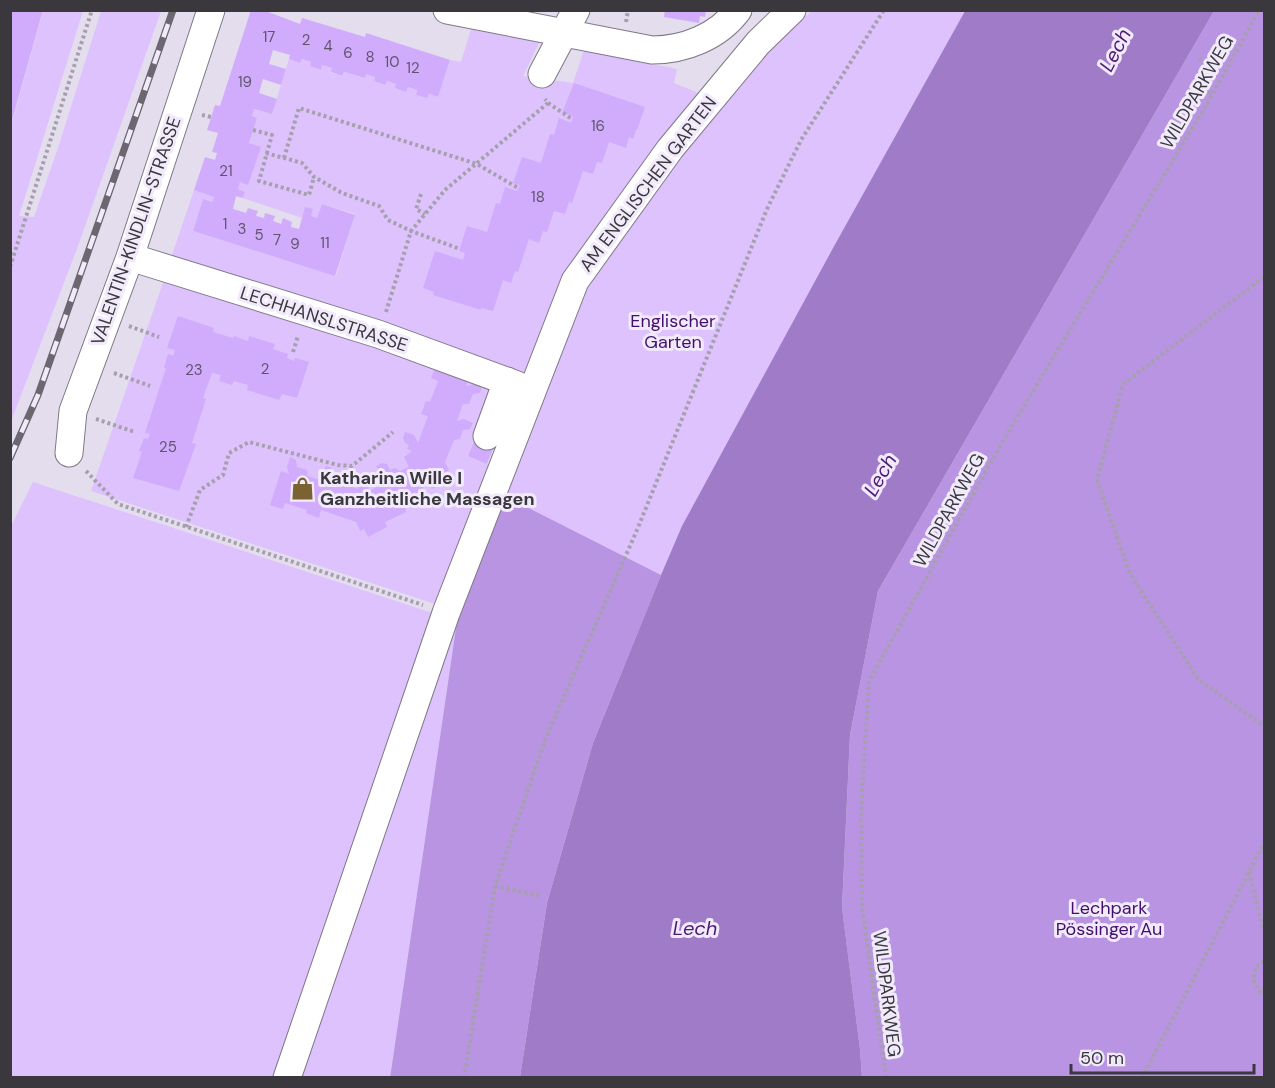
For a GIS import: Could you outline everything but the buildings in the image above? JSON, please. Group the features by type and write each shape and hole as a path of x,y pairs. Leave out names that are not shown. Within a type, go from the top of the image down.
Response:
{"street":[{"name":"VALENTIN-KINDLIN-STRASSE","path":"69,453 73,411 130,257 212,10"},
{"path":"447,10 558,26 652,50 669,50 702,39 730,21 738,10"},
{"path":"542,85 558,26 576,10"},
{"name":"AM ENGLISCHEN GARTEN","path":"287,1077 446,613 575,281 670,149 758,43 792,10"},
{"name":"LECHHANSLSTRASSE","path":"130,257 378,334 512,383 487,436"}],"path":[{"path":"10,267 92,10"},
{"path":"464,1077 495,886 545,740 637,530 767,209 801,140 884,10"},
{"name":"WILDPARKWEG","path":"886,1077 862,906 861,807 869,681 1004,439 1210,99 1258,10"},
{"path":"1199,58 1206,66 1210,99"},
{"path":"542,85 548,103 572,119"},
{"path":"378,334 411,231 446,190 548,103"},
{"path":"284,158 299,108 477,164 518,188"},
{"path":"253,130 272,135 259,181 309,195 314,177"},
{"path":"266,153 302,163 314,177 342,193 379,206 388,220 460,249"},
{"path":"421,194 416,209 425,214"},
{"path":"1264,277 1123,384 1097,480 1130,574 1199,680 1264,726"},
{"path":"90,364 150,386"},
{"path":"73,411 135,432"},
{"path":"186,528 200,490 223,475 229,453 249,442 338,465 352,466 393,432"},
{"path":"69,453 118,504 446,613"},
{"path":"1142,1077 1264,843"},
{"path":"1249,871 1264,932"},
{"path":"495,886 541,896"},
{"path":"1264,961 1256,966 1253,981 1260,993 1264,990"}],"green space":[{"path":"43,11 83,11 19,216 34,217 101,11 161,11 78,246 10,424 11,126"},
{"name":"Englischer Garten","path":"812,11 965,11 833,248 683,526 661,575 503,495 583,284 677,154 785,33"},
{"name":"Lechpark Pössinger Au","path":"1214,11 1264,11 1264,1077 862,1078 842,909 850,735 878,591"},
{"path":"472,26 540,41 523,76 573,83 584,50 677,69 674,83 701,94 526,378 171,258 194,190 214,196 212,202 203,200 193,231 336,276 355,214 322,204 317,218 311,216 305,208 302,218 243,198 245,192 238,189 240,182 248,184 260,147 249,143 257,118 252,116 254,109 272,114 289,59 300,63 302,59 311,62 310,66 321,70 322,65 332,68 331,73 342,76 344,72 364,78 366,74 375,77 374,81 385,85 387,81 396,84 395,88 406,91 408,87 417,90 416,95 427,98 429,94 438,97 450,60 461,62"},
{"path":"165,277 389,348 491,387 468,456 491,465 438,605 91,491"},
{"path":"33,482 457,621 390,1077 11,1077 10,528"},
{"path":"503,495 661,575 593,743 547,903 520,1077 390,1078 457,621"}],"water":[{"name":"Lech","path":"965,11 1214,11 878,591 850,735 842,908 862,1077 520,1077 547,903 593,743 661,575 682,526"}],"railway":[{"path":"10,458 38,395 173,10"}],"place":[{"name":"Katharina Wille I Ganzheitliche Massagen","path":"302,488"}]}
